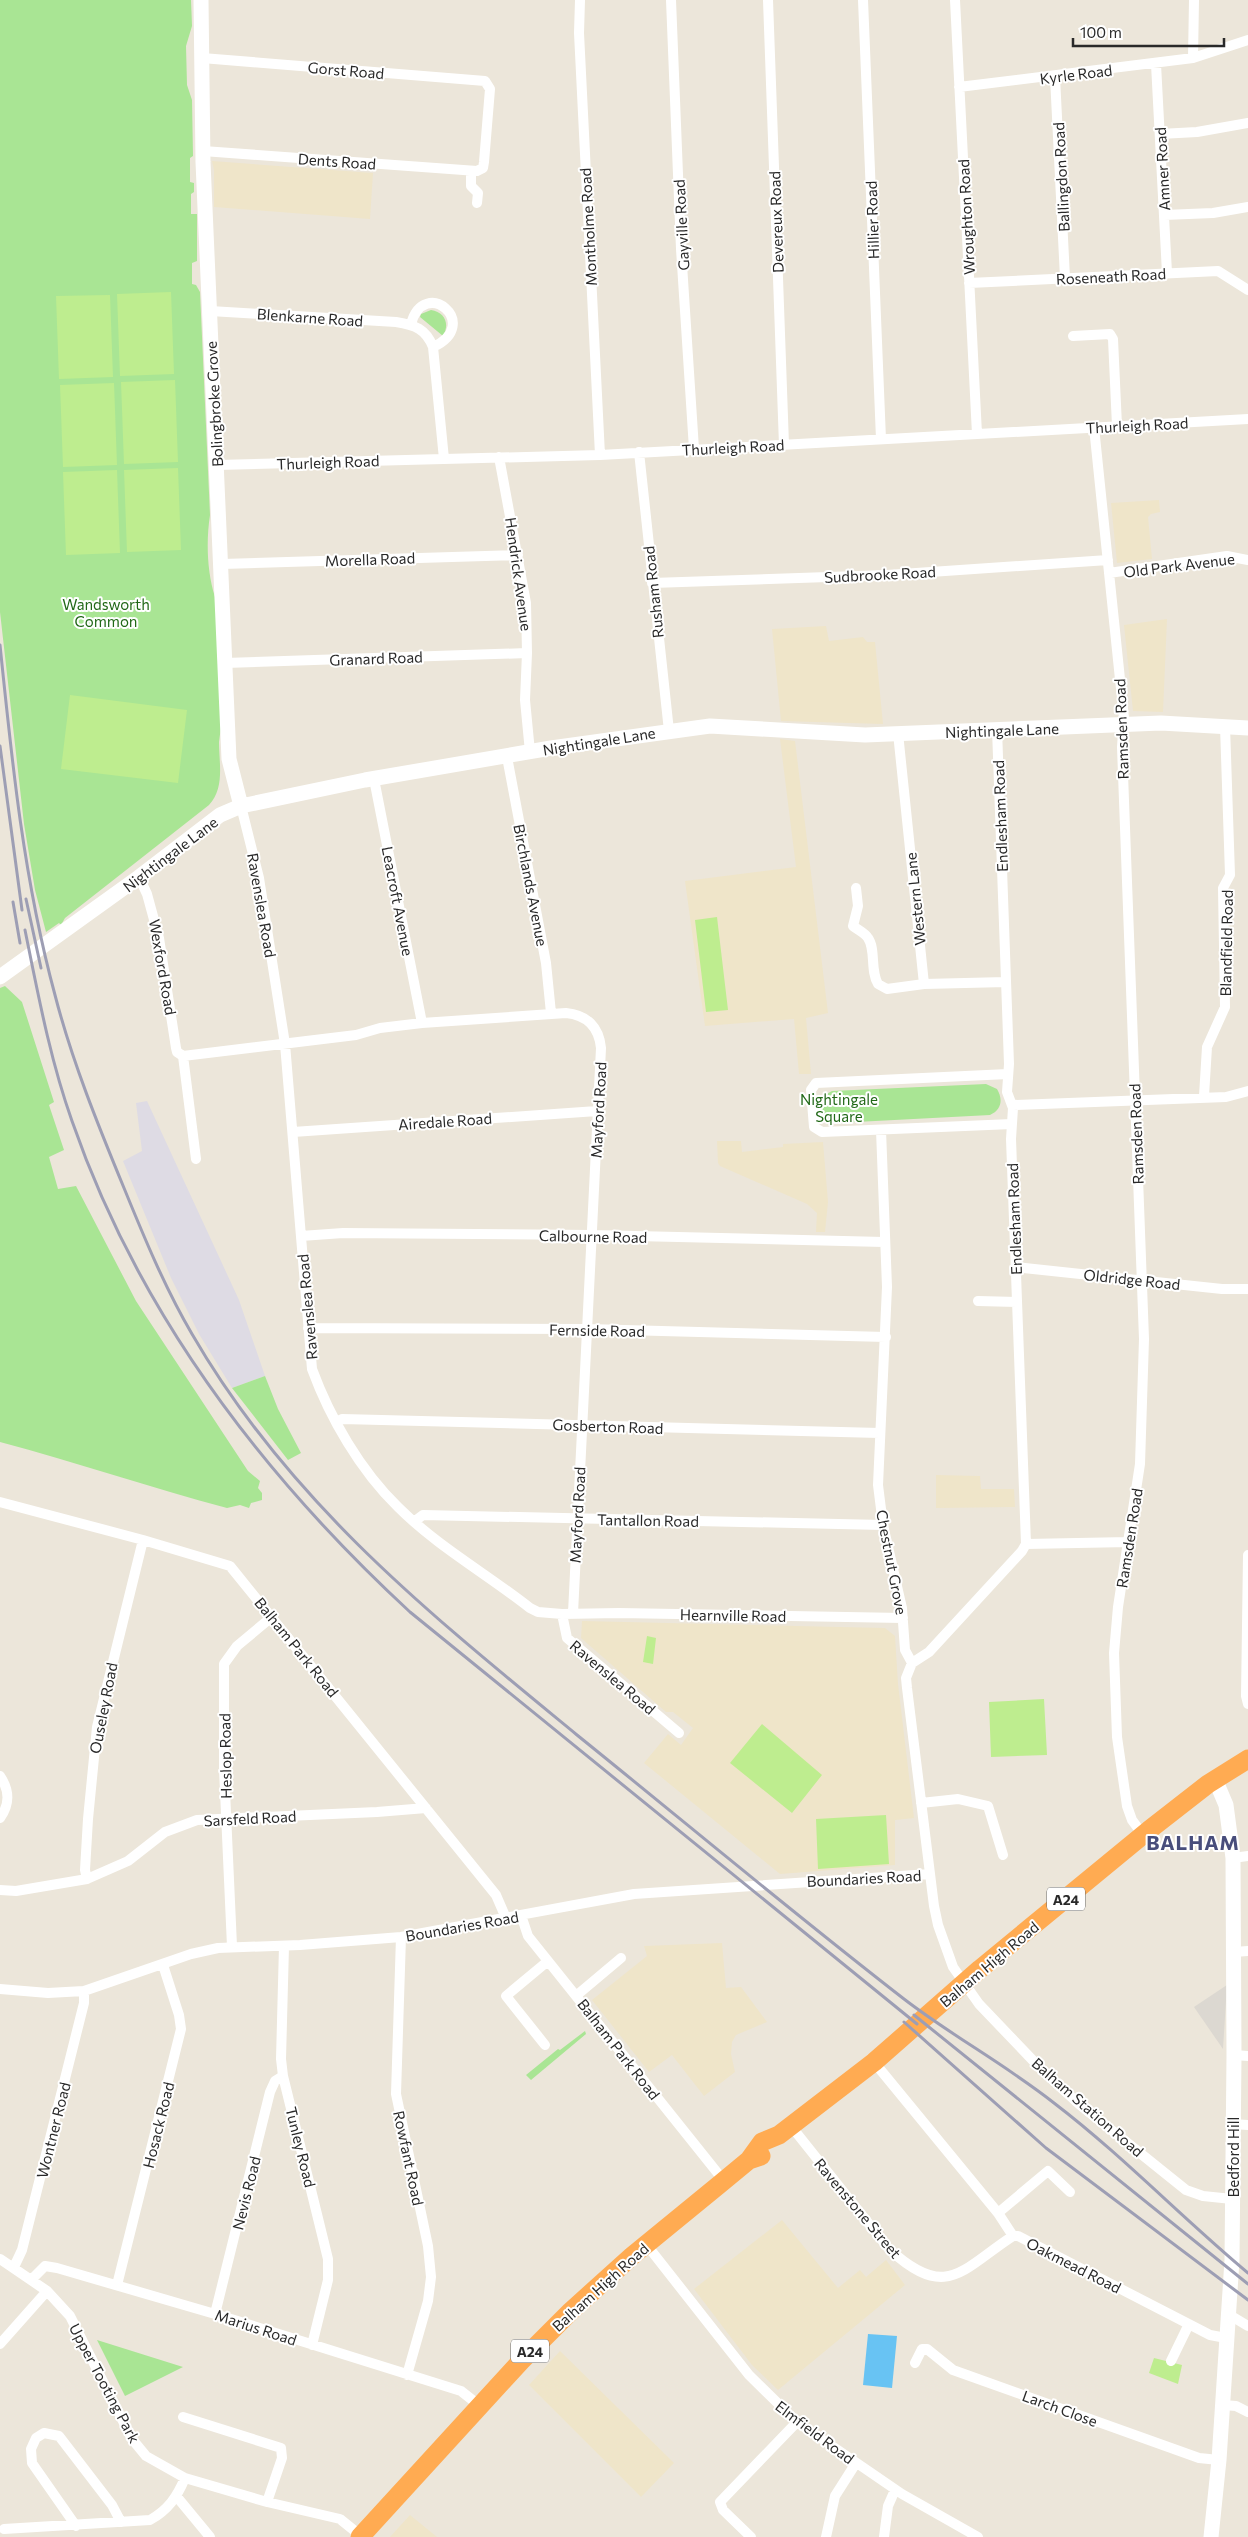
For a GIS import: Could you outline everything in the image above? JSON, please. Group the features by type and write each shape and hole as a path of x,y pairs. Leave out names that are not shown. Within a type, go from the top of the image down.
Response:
{"highway":[{"name":"Balham High Road","path":"360,2536 571,2311 646,2244 749,2160 762,2142 785,2131 874,2062 963,1984 1143,1834 1215,1779 1248,1759"}],"main road":[{"name":"Bolingbroke Grove","path":"201,0 203,150 229,759 241,806"},
{"name":"Nightingale Lane","path":"4,975 139,878 220,815 241,806 374,779 669,730 710,726 809,733 898,734 1161,722 1248,728"},
{"name":"Bedford Hill","path":"1211,2537 1219,2460 1226,2338 1238,2206 1232,2124 1241,2055 1240,1857 1226,1805 1215,1779"}],"street":[{"name":"Montholme Road","path":"580,0 579,33 600,454"},
{"name":"Gayville Road","path":"671,0 682,249 694,449"},
{"name":"Devereux Road","path":"768,0 784,445"},
{"name":"Hillier Road","path":"863,0 881,439"},
{"name":"Wroughton Road","path":"955,0 977,434"},
{"path":"1193,58 1194,0"},
{"name":"Kyrle Road","path":"959,86 1055,77 1156,64 1193,58 1248,40"},
{"name":"Gorst Road","path":"202,58 485,81 488,84 484,162 482,168 471,171"},
{"name":"Amner Road","path":"1156,64 1167,273"},
{"name":"Ballingdon Road","path":"1055,77 1065,278"},
{"path":"1160,134 1197,132 1248,123"},
{"name":"Dents Road","path":"203,150 471,171"},
{"path":"471,171 471,186 478,193 477,203"},
{"path":"1164,215 1213,213 1248,208"},
{"name":"Roseneath Road","path":"969,283 1218,271 1248,290"},
{"path":"433,347 444,342 453,329 454,322 448,309 442,305 426,303 418,308 411,324 421,329 429,337 433,347 444,459"},
{"name":"Blenkarne Road","path":"210,311 411,324"},
{"path":"1073,336 1110,334 1114,339 1117,426"},
{"name":"Thurleigh Road","path":"217,465 600,454 1248,419"},
{"name":"Ramsden Road","path":"1094,427 1123,725 1142,1281 1143,1415 1140,1464 1130,1542 1118,1607 1114,1653 1115,1718 1127,1806 1132,1820 1143,1834"},
{"name":"Rusham Road","path":"639,452 669,730"},
{"name":"Hendrick Avenue","path":"499,457 526,603 528,653 525,700 530,752"},
{"name":"Morella Road","path":"222,564 518,555"},
{"name":"Old Park Avenue","path":"1109,573 1226,556 1248,560"},
{"name":"Sudbrooke Road","path":"652,583 887,575 1108,560"},
{"name":"Granard Road","path":"225,663 528,653"},
{"name":"Blandfield Road","path":"1204,1096 1207,1047 1225,1007 1223,888 1230,875 1225,726"},
{"name":"Endlesham Road","path":"996,729 1006,982 1007,1092 1013,1105 1015,1267 1026,1544"},
{"name":"Western Lane","path":"898,734 924,984"},
{"name":"Birchlands Avenue","path":"507,757 546,963 551,1013"},
{"name":"Leacroft Avenue","path":"374,779 422,1023"},
{"name":"Ravenslea Road","path":"241,806 260,888 284,1044 312,1368 337,1422 369,1472 397,1506 415,1522 530,1608 538,1612 562,1614 567,1638 679,1733"},
{"name":"Wexford Road","path":"139,878 154,914 176,1048 177,1052 183,1056 196,1160"},
{"path":"856,888 858,906 853,926 868,937 871,943 874,974 878,984 887,989 924,984 1006,982"},
{"name":"Mayford Road","path":"183,1056 356,1035 380,1028 422,1023 551,1013 577,1014 592,1024 597,1032 601,1048 573,1614"},
{"path":"1008,1074 816,1083 812,1085 811,1090 814,1123 819,1131 1012,1124"},
{"path":"1013,1105 1204,1096 1226,1097 1248,1091"},
{"name":"Airedale Road","path":"293,1132 598,1111"},
{"name":"Chestnut Grove","path":"881,1130 886,1338 878,1485 883,1525 903,1618 905,1650 912,1663"},
{"name":"Calbourne Road","path":"301,1236 343,1233 592,1235 884,1242"},
{"name":"Oldridge Road","path":"1015,1267 1222,1289 1248,1289"},
{"path":"978,1301 1017,1302"},
{"name":"Fernside Road","path":"308,1328 587,1329 886,1338"},
{"name":"Gosberton Road","path":"337,1422 342,1419 880,1433"},
{"name":"Balham Park Road","path":"0,1502 143,1540 230,1566 273,1616 496,1895 506,1918"},
{"name":"Tantallon Road","path":"415,1522 423,1515 883,1525"},
{"name":"Ouseley Road","path":"87,1879 85,1870 88,1819 97,1727 143,1540"},
{"path":"963,1984 951,1963 938,1925 906,1678 912,1663 918,1661 929,1652 1022,1551 1026,1544 1130,1542"},
{"path":"1248,1555 1246,1626 1246,1696 1248,1704"},
{"name":"Hearnville Road","path":"562,1614 903,1618"},
{"name":"Heslop Road","path":"232,1946 226,1817 224,1664 237,1646 273,1616"},
{"path":"0,1776 7,1787 8,1801 8,1808 0,1818"},
{"path":"922,1804 958,1798 988,1806 1003,1855"},
{"name":"Sarsfeld Road","path":"0,1890 16,1891 87,1879 128,1861 165,1832 197,1820 426,1808"},
{"name":"Boundaries Road","path":"0,1989 48,1993 84,1991 191,1954 232,1946 284,1946 401,1937 634,1894 930,1874"},
{"name":"Balham Park Road","path":"521,1915 526,1932 548,1961 724,2181"},
{"name":"Rowfant Road","path":"401,1937 396,2094 428,2246 431,2277 428,2301 407,2375"},
{"name":"Tunley Road","path":"284,1946 281,2059 283,2076 328,2259 328,2280 312,2345"},
{"path":"577,1995 621,1958"},
{"path":"545,2045 506,1996 548,1961"},
{"name":"Hosack Road","path":"118,2285 180,2028 179,2015 163,1965"},
{"name":"Balham Station Road","path":"963,1984 979,2004 1043,2070 1132,2147 1186,2190 1238,2206"},
{"name":"Wontner Road","path":"14,2267 22,2250 55,2121 84,2003 84,1991"},
{"name":"Oakmead Road","path":"874,2062 998,2213 1013,2236 1018,2236 1216,2338 1226,2338"},
{"name":"Nevis Road","path":"215,2314 270,2092 275,2081 283,2076"},
{"path":"1232,2124 1248,2125"},
{"name":"Ravenstone Street","path":"785,2131 889,2249 903,2261 920,2270 934,2276 954,2276 973,2267 1013,2236"},
{"path":"998,2213 1048,2171 1070,2192"},
{"name":"Elmfield Road","path":"646,2244 749,2376 797,2422 895,2490 978,2537"},
{"name":"Upper Tooting Park","path":"0,2259 47,2291 70,2316 132,2439 146,2456 185,2478 267,2502 340,2519 360,2536"},
{"name":"Marius Road","path":"32,2280 42,2268 49,2266 118,2285 461,2391 480,2406"},
{"path":"0,2344 47,2291"},
{"path":"1228,2314 1248,2326"},
{"path":"1171,2361 1189,2324"},
{"name":"Larch Close","path":"915,2363 922,2349 927,2349 953,2370 1199,2458 1219,2460"},
{"path":"1223,2405 1236,2406 1248,2412"},
{"path":"183,2417 281,2448 282,2458 267,2502"},
{"path":"751,2537 723,2510 720,2502 797,2422"},
{"path":"76,2526 32,2463 30,2449 36,2438 44,2433 60,2436 112,2505 121,2522"},
{"path":"826,2537 835,2496 856,2463"},
{"path":"4,2529 150,2520 161,2514 176,2497 185,2478"},
{"path":"884,2537 888,2506 895,2490"},
{"path":"176,2497 210,2537"}],"shaded area":[{"path":"212,161 373,173 370,219 214,207 214,170"},
{"path":"1159,500 1160,512 1151,514 1148,517 1152,559 1117,563 1111,503"},
{"path":"1167,619 1163,712 1133,711 1124,625"},
{"path":"826,626 829,641 863,637 867,642 875,642 883,724 781,721 772,629"},
{"path":"780,739 795,741 828,1013 806,1018 811,1074 799,1074 794,1019 705,1026 685,881 796,867"},
{"path":"147,1101 239,1300 265,1376 232,1388 199,1334 171,1278 123,1161 142,1151 136,1103"},
{"path":"717,1141 741,1141 742,1152 783,1147 783,1144 823,1142 828,1202 825,1232 816,1232 817,1213 807,1204 720,1166 718,1163"},
{"path":"936,1475 980,1476 981,1489 1014,1489 1015,1507 936,1508"},
{"path":"582,1621 885,1628 895,1636 898,1684 914,1818 895,1820 895,1865 780,1874 644,1763 668,1734 681,1745 693,1728 673,1712 666,1712 581,1638"},
{"path":"722,1943 726,1988 741,1987 767,2022 736,2035 732,2042 731,2054 735,2072 704,2096 672,2055 649,2072 592,2000 647,1956 644,1946"},
{"path":"1227,1985 1223,2049 1194,2007"},
{"path":"782,2220 838,2288 860,2270 866,2277 886,2260 905,2285 778,2390 752,2365 694,2289"},
{"path":"560,2351 674,2463 641,2497 529,2385"},
{"path":"410,2515 437,2537 390,2537"}],"green space":[{"name":"Wandsworth Common","path":"0,0 191,0 192,26 186,46 187,85 192,100 193,156 190,158 190,182 194,183 194,192 191,194 191,214 197,214 197,261 192,263 192,284 196,285 200,292 210,515 208,556 210,577 215,597 222,698 219,783 214,798 209,805 65,918 61,925 59,923 46,932 35,890 24,824 0,612"},
{"path":"171,292 174,374 120,376 117,294"},
{"path":"110,295 113,377 59,379 56,296"},
{"path":"431,310 440,313 445,319 446,327 443,336 420,317 421,314"},
{"path":"175,380 178,462 124,464 121,382"},
{"path":"114,383 117,465 63,467 60,385"},
{"path":"178,468 181,550 127,552 124,470"},
{"path":"117,470 120,553 66,555 63,472"},
{"path":"70,695 187,710 178,783 61,769"},
{"path":"717,917 728,1010 706,1012 695,920"},
{"path":"5,986 22,1002 54,1102 49,1105 64,1150 49,1157 58,1189 76,1186 136,1301 248,1471 260,1481 258,1488 262,1493 262,1500 251,1503 249,1508 240,1505 227,1508 0,1442 0,988"},
{"name":"Nightingale Square","path":"986,1084 997,1089 1001,1100 997,1110 990,1115 837,1123 824,1118 820,1108 823,1096 832,1091"},
{"path":"265,1376 278,1409 301,1453 288,1460 232,1388"},
{"path":"647,1636 656,1638 653,1664 643,1662"},
{"path":"1044,1699 1047,1755 991,1757 989,1702"},
{"path":"762,1724 822,1775 792,1813 730,1763"},
{"path":"886,1815 889,1864 818,1869 816,1819"},
{"path":"585,2031 586,2034 531,2080 526,2075 558,2049 560,2050"},
{"path":"97,2340 183,2367 125,2396"},
{"path":"1154,2358 1182,2365 1178,2384 1149,2373"}],"water":[{"path":"868,2334 897,2336 892,2388 863,2385"}],"railway":[{"path":"0,645 20,821 35,909 55,995 77,1068 95,1117 155,1262 173,1299 192,1334 230,1395 272,1451 318,1503 366,1552 468,1645 863,1967 922,2013 1036,2089 1079,2123 1248,2273"},
{"path":"0,746 22,910"},
{"path":"26,899 41,968"},
{"path":"13,902 20,943"},
{"path":"25,930 57,1074 72,1121 99,1191 132,1259 169,1324 211,1387 256,1447 304,1505 356,1560 410,1612 917,2024"},
{"path":"914,2015 1248,2284"},
{"path":"904,2022 1046,2148 1248,2300"}],"district":[{"name":"BALHAM","path":"1193,1842"}]}
